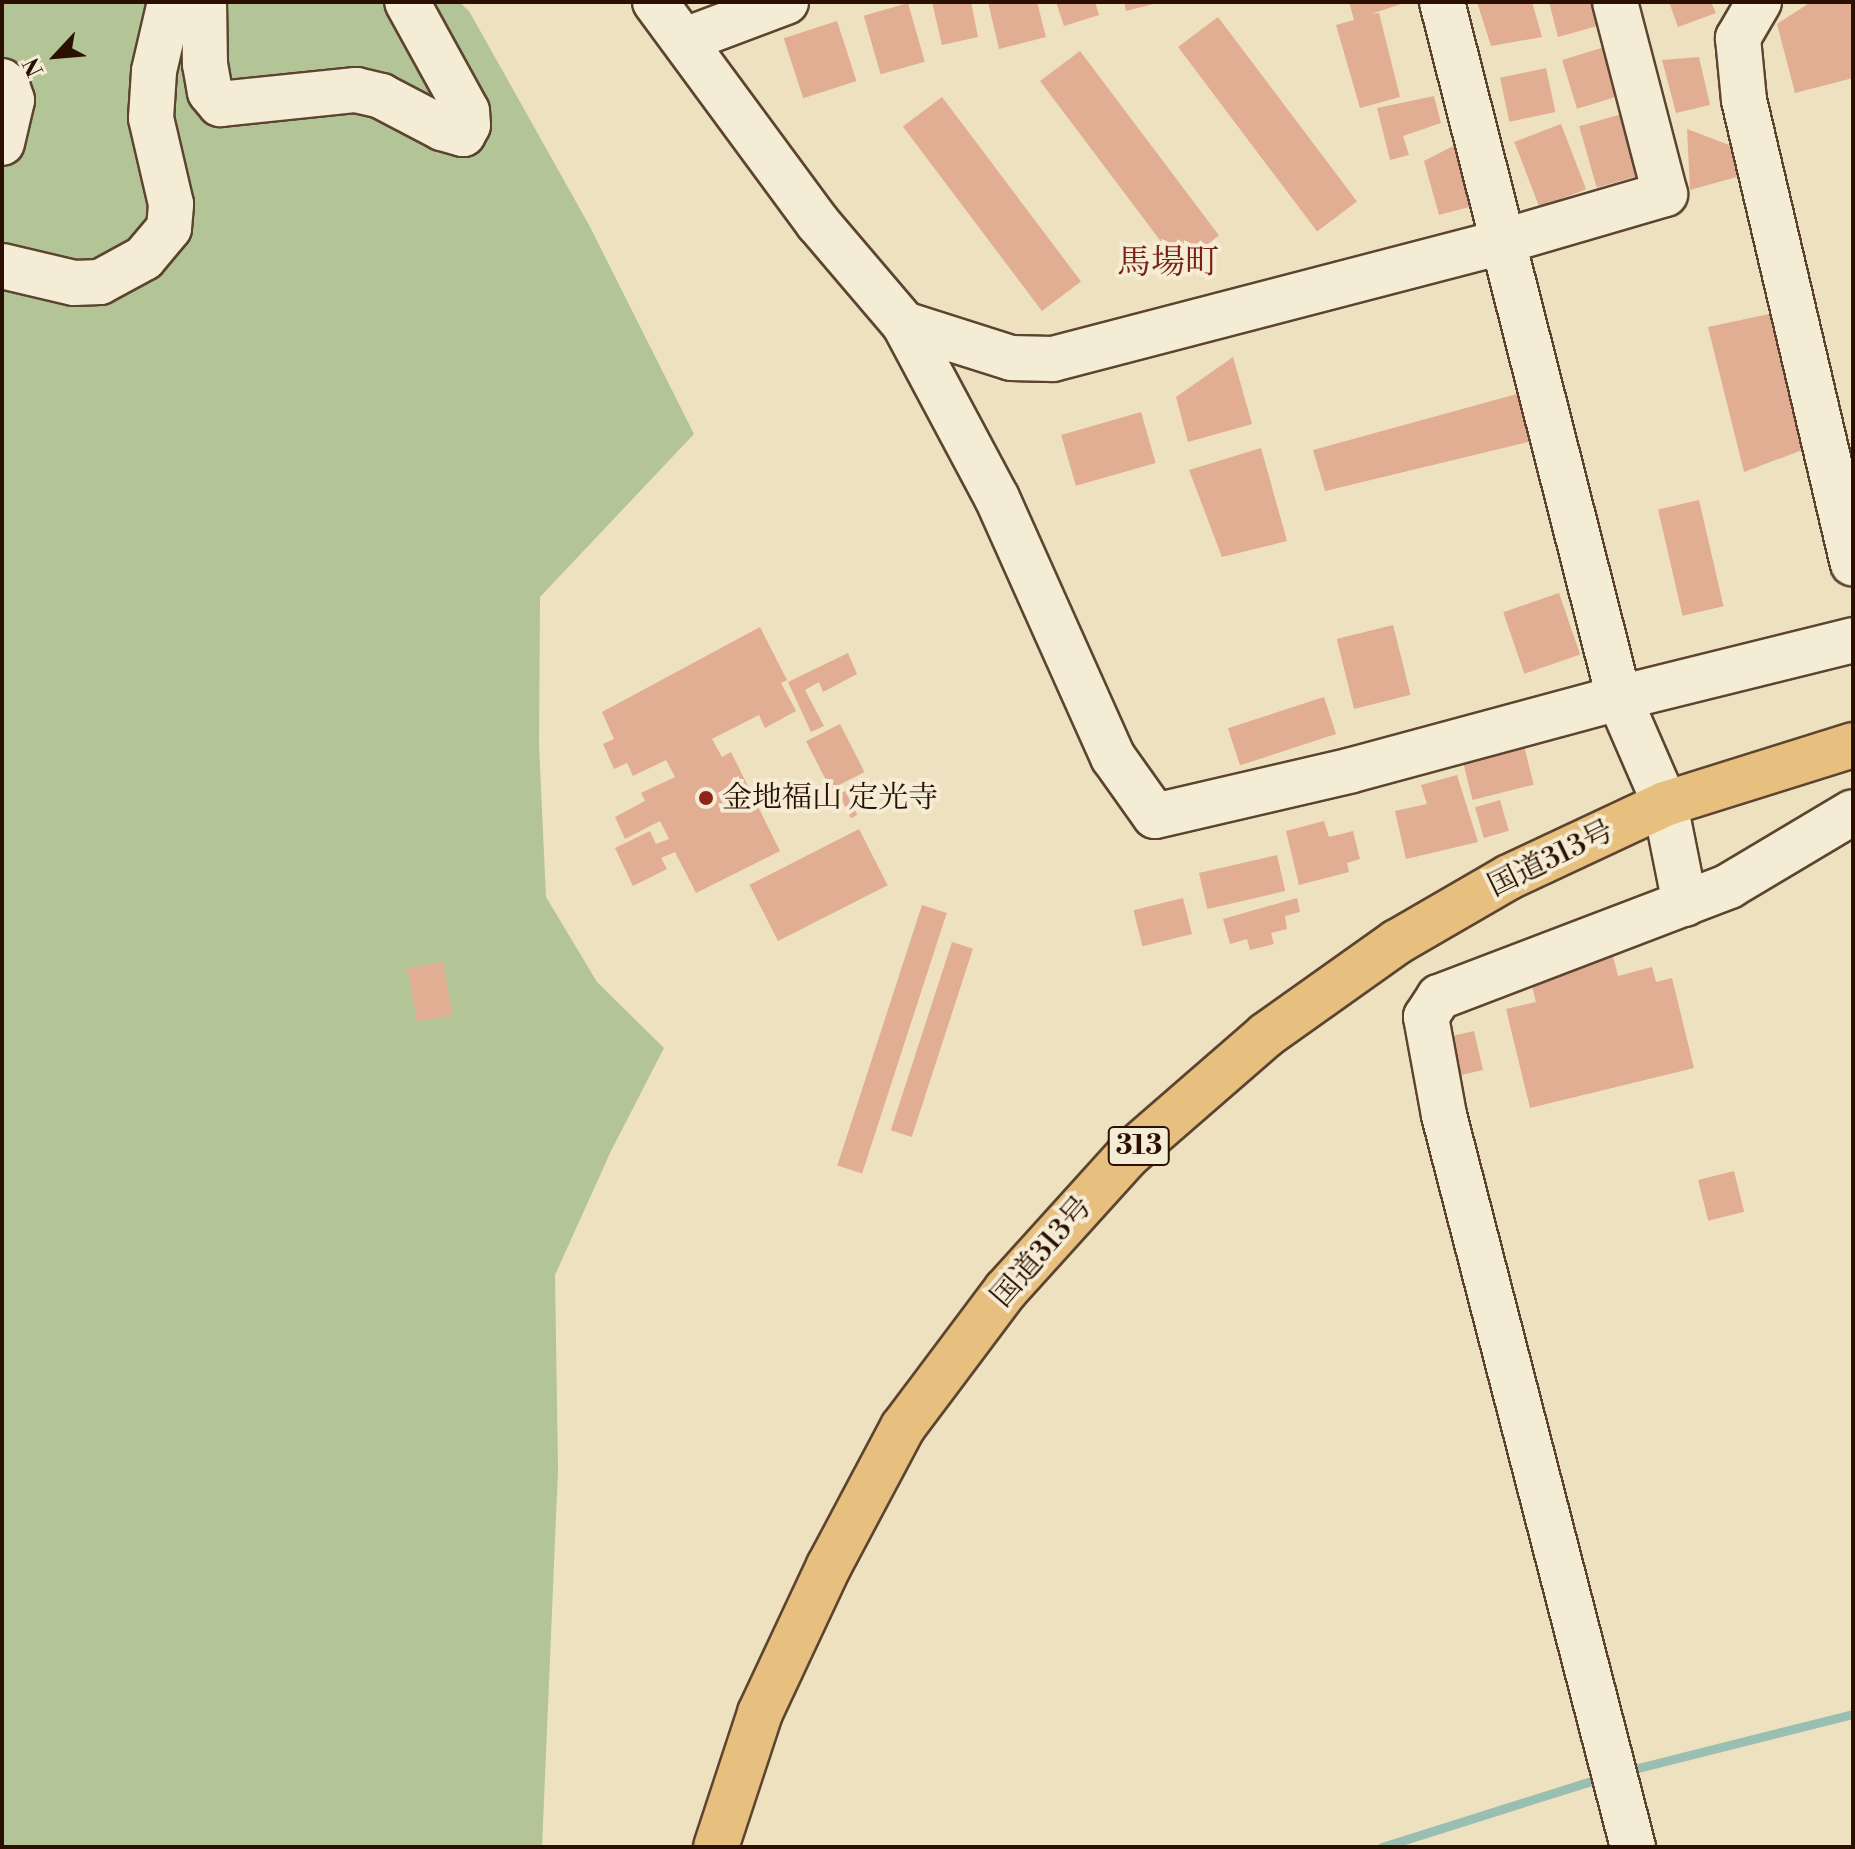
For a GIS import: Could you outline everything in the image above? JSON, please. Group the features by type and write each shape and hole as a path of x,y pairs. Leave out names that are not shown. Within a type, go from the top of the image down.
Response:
{"highway":[{"name":"国道313号","path":"716,1847 760,1713 829,1566 903,1427 1006,1290 1127,1156 1266,1035 1397,942 1509,877 1665,804 1853,745"}],"street":[{"path":"2,266 74,283 100,282 144,258 169,228 171,204 151,118 154,71 170,2"},
{"path":"204,2 205,64 210,92 220,104 356,90 381,96 442,128 463,134 468,125 467,111 407,2"},
{"path":"655,2 808,211 904,324 997,498 1113,757 1155,816 1352,770 1619,698 1853,640"},
{"path":"685,40 786,2"},
{"path":"1442,2 1619,698 1665,804 1685,904"},
{"path":"904,324 1011,358 1053,359 1501,242 1665,194 1615,2"},
{"path":"1759,2 1738,38 1744,100 1853,563"},
{"path":"2,81 7,85 12,100 2,143"},
{"path":"1633,1847 1444,1115 1426,1017 1439,997 1729,886 1853,812"}],"green space":[{"path":"2,2 459,2 469,11 589,225 694,434 540,597 539,745 546,897 597,982 664,1048 611,1151 555,1275 558,1470 542,1847 2,1847"}],"building":[{"path":"932,2 971,2 978,37 942,45"},
{"path":"988,2 1037,2 1046,37 999,49"},
{"path":"1056,2 1095,2 1099,15 1064,26"},
{"path":"1124,2 1157,2 1157,3 1126,11"},
{"path":"1349,2 1407,2 1371,14 1379,13 1400,97 1360,108 1336,25 1354,20"},
{"path":"1477,2 1532,2 1542,37 1491,46"},
{"path":"1549,2 1609,2 1615,21 1558,37"},
{"path":"1669,2 1711,2 1716,13 1678,27"},
{"path":"1811,2 1853,2 1853,78 1795,93 1777,24"},
{"path":"908,3 925,62 881,74 864,16"},
{"path":"1218,17 1357,201 1317,232 1178,47"},
{"path":"837,21 856,81 803,98 784,38"},
{"path":"1608,46 1623,95 1577,109 1562,60"},
{"path":"1080,51 1219,235 1179,266 1040,81"},
{"path":"1699,57 1710,105 1676,113 1662,60"},
{"path":"1546,68 1555,112 1509,122 1500,78"},
{"path":"1434,96 1441,123 1403,136 1409,155 1390,160 1377,108"},
{"path":"942,97 1081,281 1042,311 903,126"},
{"path":"1632,111 1650,173 1597,188 1579,126"},
{"path":"1561,124 1586,189 1539,207 1514,142"},
{"path":"1687,129 1737,148 1740,176 1690,190"},
{"path":"1457,144 1477,205 1439,215 1424,161"},
{"path":"1803,307 1847,433 1744,472 1708,327"},
{"path":"1233,357 1252,424 1188,442 1176,397"},
{"path":"1528,391 1545,438 1325,491 1313,450"},
{"path":"1141,412 1156,463 1076,486 1061,435"},
{"path":"1261,448 1287,541 1222,557 1189,470"},
{"path":"1699,500 1724,606 1683,616 1658,509"},
{"path":"1559,593 1580,654 1524,674 1503,612"},
{"path":"1393,625 1410,695 1354,709 1337,639"},
{"path":"760,627 787,680 781,683 796,711 765,728 759,715 712,739 722,757 731,752 780,851 696,893 675,852 661,858 667,869 633,886 615,848 650,831 656,844 669,839 660,821 625,839 615,817 645,801 641,793 675,777 666,760 633,776 627,763 614,769 603,744 614,739 602,712"},
{"path":"848,653 857,674 823,692 819,682 805,690 824,726 811,732 788,682"},
{"path":"1324,697 1336,734 1240,765 1228,728"},
{"path":"840,724 865,772 831,789 806,741"},
{"path":"1523,742 1534,785 1473,800 1462,757"},
{"path":"1457,775 1478,842 1406,859 1395,811 1427,804 1421,785"},
{"path":"845,791 857,815 851,818 839,794"},
{"path":"1500,800 1509,831 1484,838 1475,807"},
{"path":"1324,821 1329,837 1353,831 1360,859 1347,863 1349,872 1299,885 1286,831"},
{"path":"859,829 888,885 778,941 749,885"},
{"path":"1277,855 1285,891 1207,909 1199,873"},
{"path":"1183,898 1192,934 1142,946 1134,910"},
{"path":"1297,898 1300,912 1285,916 1287,929 1271,933 1274,944 1250,950 1247,939 1230,944 1223,919"},
{"path":"922,905 947,913 862,1174 837,1166"},
{"path":"952,942 973,949 912,1137 891,1130"},
{"path":"1611,948 1618,976 1652,967 1656,982 1672,978 1694,1068 1530,1108 1506,1009 1536,1002 1527,967"},
{"path":"443,962 452,1015 417,1021 408,968"},
{"path":"1474,1031 1483,1070 1455,1076 1446,1038"},
{"path":"1734,1171 1744,1212 1708,1221 1698,1180"}],"waterway":[{"path":"1626,1771 1853,1714"},
{"path":"1382,1847 1604,1777"}],"place":[{"name":"金地福山 定光寺","path":"706,798"}],"district":[{"name":"馬場町","path":"1168,264"}]}
